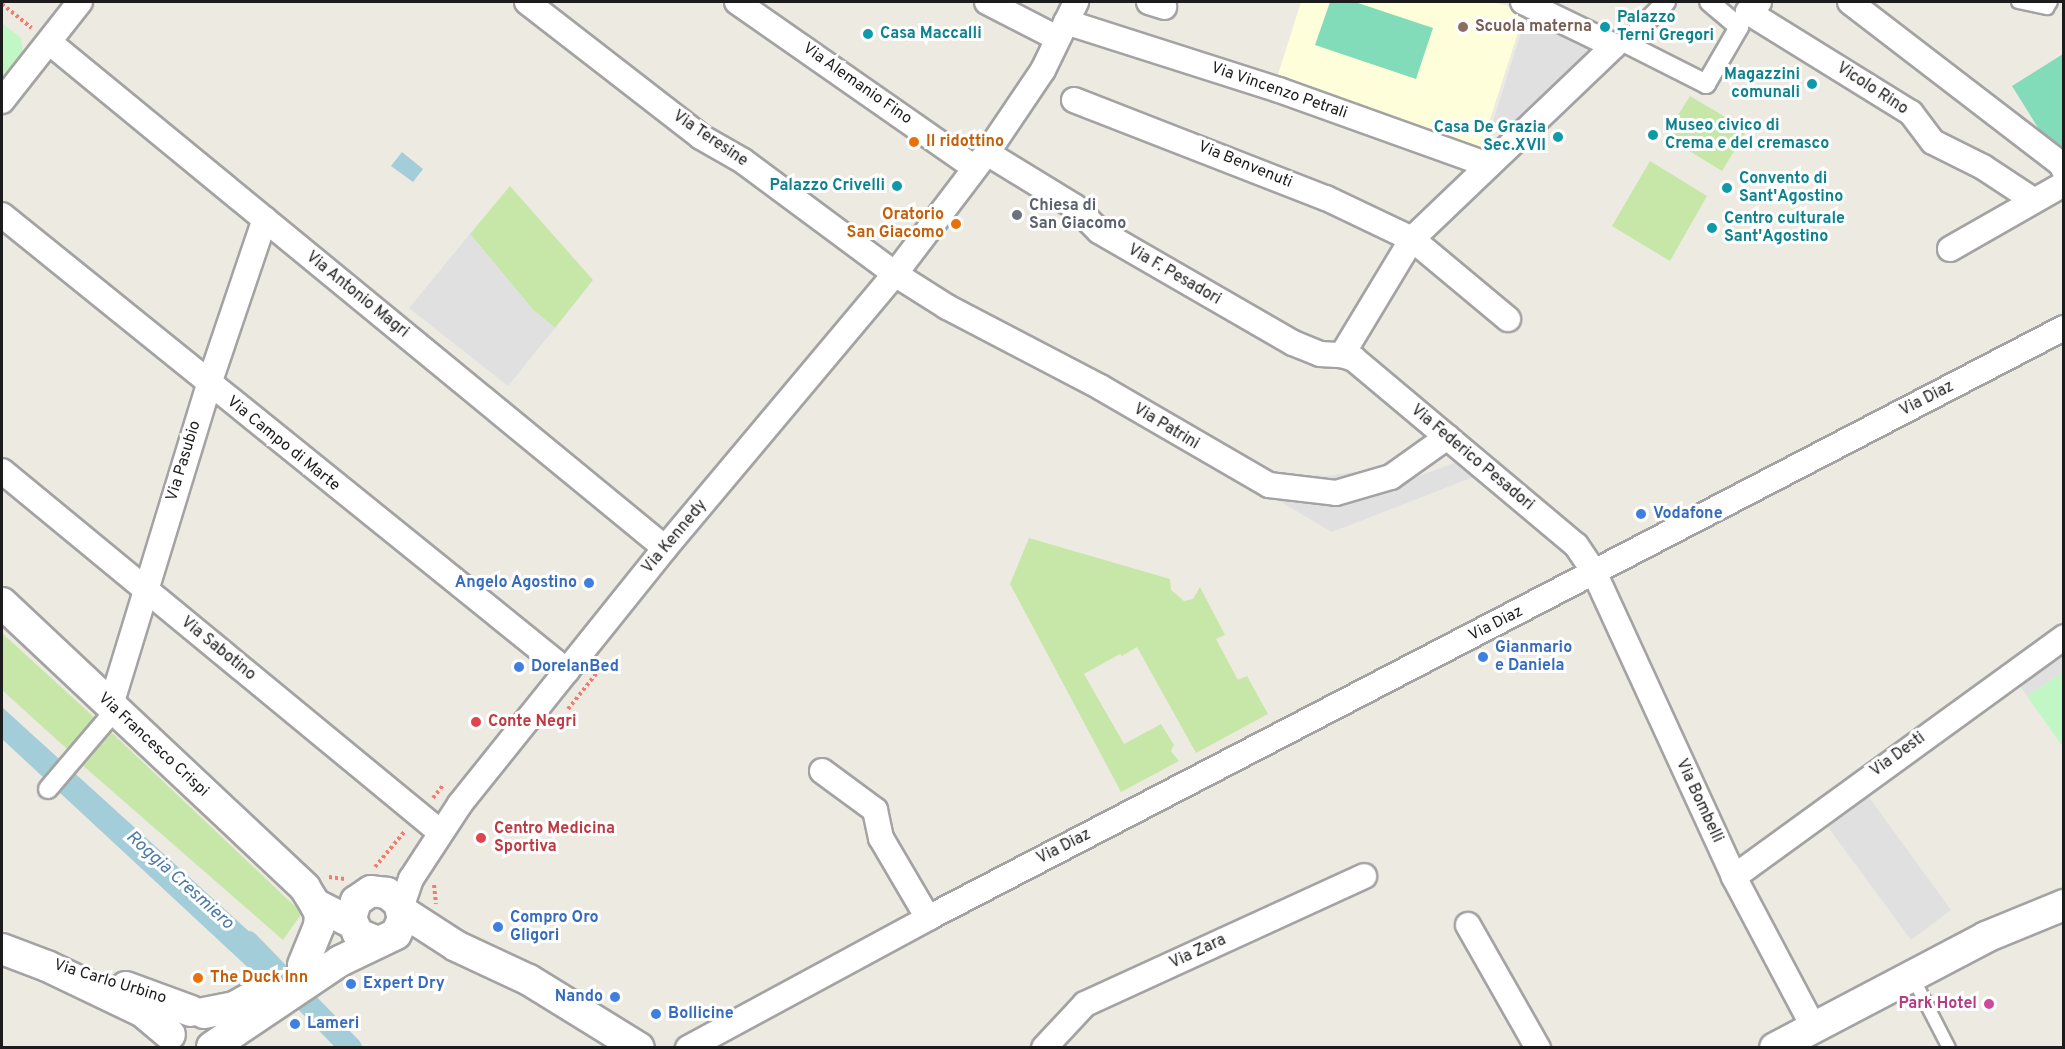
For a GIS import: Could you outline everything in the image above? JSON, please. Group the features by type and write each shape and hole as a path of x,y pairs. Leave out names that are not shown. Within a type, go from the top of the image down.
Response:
{"street":[{"path":"2,101 80,2"},
{"name":"Via Teresine","path":"527,2 701,137 743,161 895,274"},
{"name":"Via Alemanio Fino","path":"737,2 981,160"},
{"name":"Via Vincenzo Petrali","path":"987,2 1066,20 1280,90 1490,165"},
{"path":"1523,2 1614,45"},
{"path":"1342,355 1412,239 1614,45 1655,2"},
{"path":"1666,2 1625,43 1706,84 1739,27 1710,2"},
{"name":"Vicolo Rino","path":"1759,2 1748,12 1911,113 1933,142 1983,167 2033,201"},
{"path":"1850,2 2061,164 2064,170"},
{"name":"Via Kennedy","path":"401,910 411,879 460,804 666,548 895,274 981,160 1043,70 1066,20"},
{"name":"Via Antonio Magri","path":"49,42 666,548"},
{"name":"Via Benvenuti","path":"1074,100 1304,189 1412,239 1508,319"},
{"name":"Via F. Pesadori","path":"981,160 1075,207 1100,231 1293,343 1320,354 1342,355"},
{"path":"1950,249 2064,184"},
{"name":"Via Campo di Marte","path":"2,215 208,384 567,671"},
{"name":"Via Pasubio","path":"113,707 144,589 208,384 265,219"},
{"name":"Via Patrini","path":"895,274 947,307 1100,387 1269,485 1336,493 1391,477 1447,437"},
{"name":"Via Diaz","path":"688,1047 928,918 2064,328"},
{"name":"Via Federico Pesadori","path":"1342,355 1354,359 1576,544 1594,572"},
{"name":"Via Sabotino","path":"2,471 434,827"},
{"name":"Via Bombelli","path":"1594,572 1809,1035"},
{"name":"Via Francesco Crispi","path":"2,603 310,896 367,933"},
{"name":"Via Desti","path":"1734,877 2064,637"},
{"path":"48,789 113,707"},
{"path":"822,771 875,810 881,838 928,918"},
{"name":"Via Kennedy","path":"370,893 434,827 460,804"},
{"name":"Via Zara","path":"1044,1047 1086,1004 1364,876"},
{"path":"370,893 352,909 367,933 456,946"},
{"path":"212,1047 270,998 367,933 401,927 401,910 394,897 370,893 310,896 320,914 311,970"},
{"path":"1775,1047 1809,1035 1911,975 1986,937 2064,905"},
{"path":"401,910 456,946 529,980 639,1047"},
{"path":"1468,924 1538,1047"},
{"name":"Via Carlo Urbino","path":"15,954 86,973 197,1012"},
{"name":"Via Carlo Urbino","path":"15,954 152,1016 172,1043"},
{"path":"172,1043 176,1018 270,998"},
{"path":"197,1012 214,1024 212,1047"}],"lane":[{"path":"2018,2 2047,8 2051,2"},
{"path":"1911,975 1949,1047"}],"path":[{"path":"2,4 49,42"}],"shaded area":[{"path":"1301,2 1494,2 1525,11 1481,147 1276,81"},
{"path":"1528,11 1600,48 1507,144 1493,121"},
{"path":"470,234 533,310 555,328 508,386 409,308"},
{"path":"1399,453 1417,477 1462,460 1476,476 1332,532 1276,499 1291,474 1325,476 1385,468"},
{"path":"2063,646 2063,672 2027,696 2015,678"},
{"path":"1868,796 1951,910 1911,940 1828,827"}],"green space":[{"path":"1330,2 1355,2 1433,28 1416,79 1315,45"},
{"path":"2,23 21,38 23,53 2,81"},
{"path":"2063,54 2063,156 2040,131 2012,86"},
{"path":"1690,96 1747,130 1722,171 1665,136"},
{"path":"1650,161 1707,196 1670,261 1612,226"},
{"path":"510,186 593,280 555,328 533,310 470,234"},
{"path":"1029,538 1170,579 1171,590 1184,601 1193,599 1200,587 1225,635 1216,639 1238,680 1247,676 1268,714 1196,753 1137,647 1122,656 1120,654 1084,674 1124,744 1161,724 1174,745 1171,751 1179,761 1121,792 1010,584"},
{"path":"2,633 95,718 67,749 2,690"},
{"path":"2063,672 2063,747 2027,696"},
{"path":"111,732 302,913 283,940 80,763"}],"water":[{"path":"402,152 423,169 413,182 391,166"},
{"name":"Roggia Cresmiero","path":"2,707 276,956 255,974 2,739"}],"pier":[{"path":"276,956 317,996 295,1013 255,974"}],"waterway":[{"name":"Roggia Cresmiero","path":"248,942 351,1048"}],"place":[{"name":"Scuola materna","path":"1463,27"},
{"name":"Palazzo Terni Gregori","path":"1605,27"},
{"name":"Casa Maccalli","path":"868,34"},
{"name":"Magazzini comunali","path":"1812,84"},
{"name":"Museo civico di Crema e del cremasco","path":"1653,135"},
{"name":"Casa De Grazia Sec.XVII","path":"1558,137"},
{"name":"Il ridottino","path":"914,142"},
{"name":"Palazzo Crivelli","path":"897,186"},
{"name":"Convento di Sant'Agostino","path":"1727,188"},
{"name":"Chiesa di San Giacomo","path":"1017,215"},
{"name":"Oratorio San Giacomo","path":"956,224"},
{"name":"Centro culturale Sant'Agostino","path":"1712,228"},
{"name":"Vodafone","path":"1641,514"},
{"name":"Angelo Agostino","path":"589,583"},
{"name":"Gianmario e Daniela","path":"1483,657"},
{"name":"DorelanBed","path":"519,667"},
{"name":"Conte Negri","path":"476,722"},
{"name":"Centro Medicina Sportiva","path":"481,838"},
{"name":"Compro Oro Gligori","path":"498,927"},
{"name":"The Duck Inn","path":"198,978"},
{"name":"Expert Dry","path":"351,984"},
{"name":"Nando","path":"615,997"},
{"name":"Park Hotel","path":"1989,1004"},
{"name":"Bollicine","path":"656,1014"},
{"name":"Lameri","path":"295,1024"}]}
